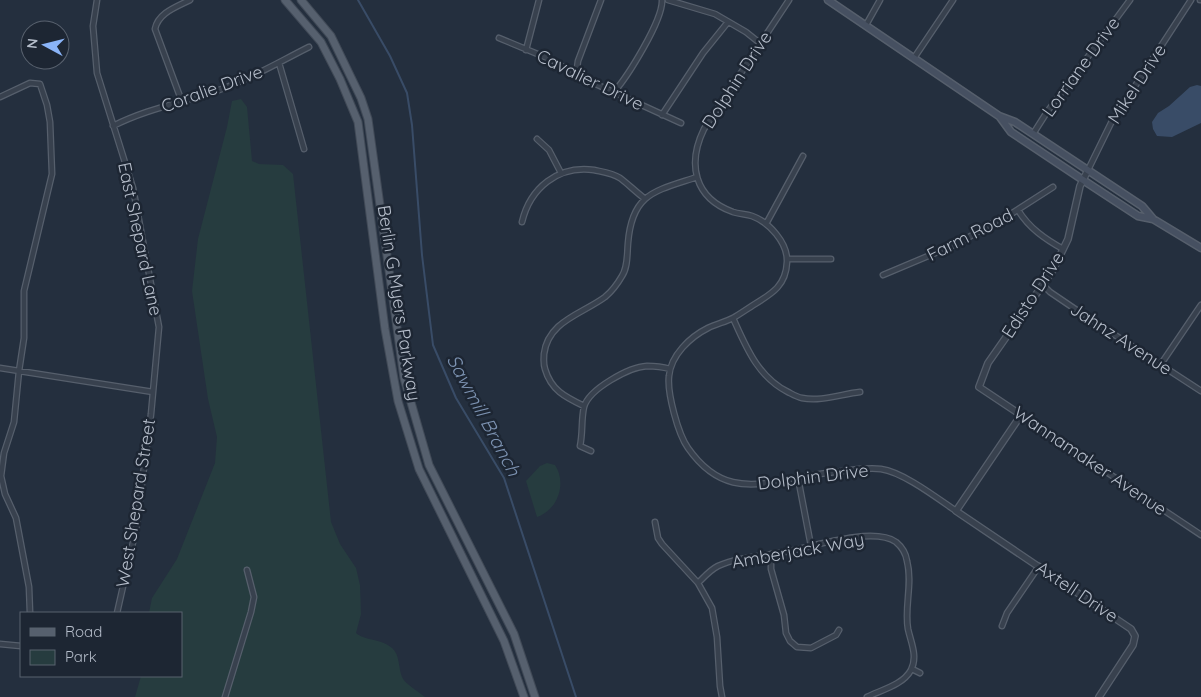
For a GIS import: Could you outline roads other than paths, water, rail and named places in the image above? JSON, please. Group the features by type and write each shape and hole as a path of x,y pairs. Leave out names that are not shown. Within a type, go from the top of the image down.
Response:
{"main road":[{"name":"Berlin G Myers Parkway","path":"285,0 321,42 340,79 358,122 385,329 398,400 419,469 504,641 524,697"},
{"name":"Berlin G Myers Parkway","path":"301,0 331,36 361,98 368,119 404,378 429,465 514,634 535,697"},
{"path":"828,0 999,116 1015,122 1142,206 1153,219 1201,248"},
{"path":"999,116 1011,132 1138,216 1153,219"},
{"path":"358,122 368,119"}],"street":[{"name":"East Shepard Lane","path":"98,0 93,26 96,73 133,188 159,327 153,392"},
{"path":"182,102 155,29 157,20 161,16 190,0"},
{"path":"526,50 539,0"},
{"path":"576,75 578,61 601,0"},
{"path":"614,92 656,25 662,0"},
{"path":"668,0 708,11 746,32 760,44"},
{"name":"Dolphin Drive","path":"787,259 783,246 766,224 753,217 733,212 718,204 705,192 697,176 694,160 697,144 704,129 789,0"},
{"path":"866,25 880,0"},
{"path":"914,58 953,0"},
{"name":"Lorriane Drive","path":"1033,134 1130,0"},
{"name":"Mikel Drive","path":"1088,170 1111,123 1191,0"},
{"path":"662,115 703,53 728,22"},
{"name":"Cavalier Drive","path":"499,38 552,60 576,75 681,123"},
{"name":"Coralie Drive","path":"114,126 132,118 248,79 309,47"},
{"path":"279,63 304,149"},
{"path":"0,97 30,83 40,84 50,122 52,174 24,291 24,338 14,422 4,453 1,476 5,494 16,518 29,587 30,612"},
{"path":"537,139 549,150 561,173"},
{"path":"766,224 803,156"},
{"path":"522,222 526,208 533,196 547,182 561,173 574,170 606,172 620,178 644,198"},
{"name":"Edisto Drive","path":"979,387 988,363 1053,270 1068,239 1083,180 1088,170"},
{"path":"584,406 556,390 548,378 543,364 545,346 553,330 564,321 607,296 623,275 627,263 629,226 634,212 644,198 657,190 697,176"},
{"name":"Farm Road","path":"883,275 959,244 1001,218 1018,210 1053,187"},
{"path":"1018,210 1043,238 1063,249"},
{"path":"591,451 580,446 583,434 584,406 592,394 632,369 646,366 670,369 679,352 695,336 708,328 733,318 771,296 785,274 787,259 831,259"},
{"name":"Jahnz Avenue","path":"1043,285 1078,311 1201,390"},
{"path":"1161,364 1201,305"},
{"path":"733,318 747,349 758,366 767,378 781,388 801,398 812,399 860,392"},
{"path":"0,368 153,392"},
{"name":"Dolphin Drive","path":"670,369 669,385 679,431 685,444 702,466 722,479 742,485 764,485 830,472 876,468 902,476 956,511"},
{"name":"Wannamaker Avenue","path":"979,387 1201,535"},
{"name":"West Shepard Street","path":"117,612 136,529 153,392"},
{"path":"956,511 1021,415"},
{"path":"798,478 811,546"},
{"name":"Axtell Drive","path":"956,511 1123,622 1134,633 1135,640 1133,645 1099,697"},
{"path":"655,522 658,538 662,544 698,583 710,602 714,619 722,697"},
{"name":"Amberjack Way","path":"698,583 706,574 727,563 839,540 887,538 902,547 909,569 908,625 914,653 912,669"},
{"path":"771,554 771,569 784,615 786,633 790,641 797,647 811,648 836,636 839,630"},
{"path":"1002,626 1008,613 1039,566"},
{"path":"225,697 254,597 247,570"},
{"path":"0,644 20,646"},
{"path":"867,697 902,680 912,669 920,673"}],"water":[{"path":"1201,86 1201,123 1172,137 1157,136 1152,122 1158,113 1169,106 1190,87"}],"waterway":[{"name":"Sawmill Branch","path":"358,0 390,56 407,93 412,125 422,255 433,345 456,398 504,478 576,697"}]}
